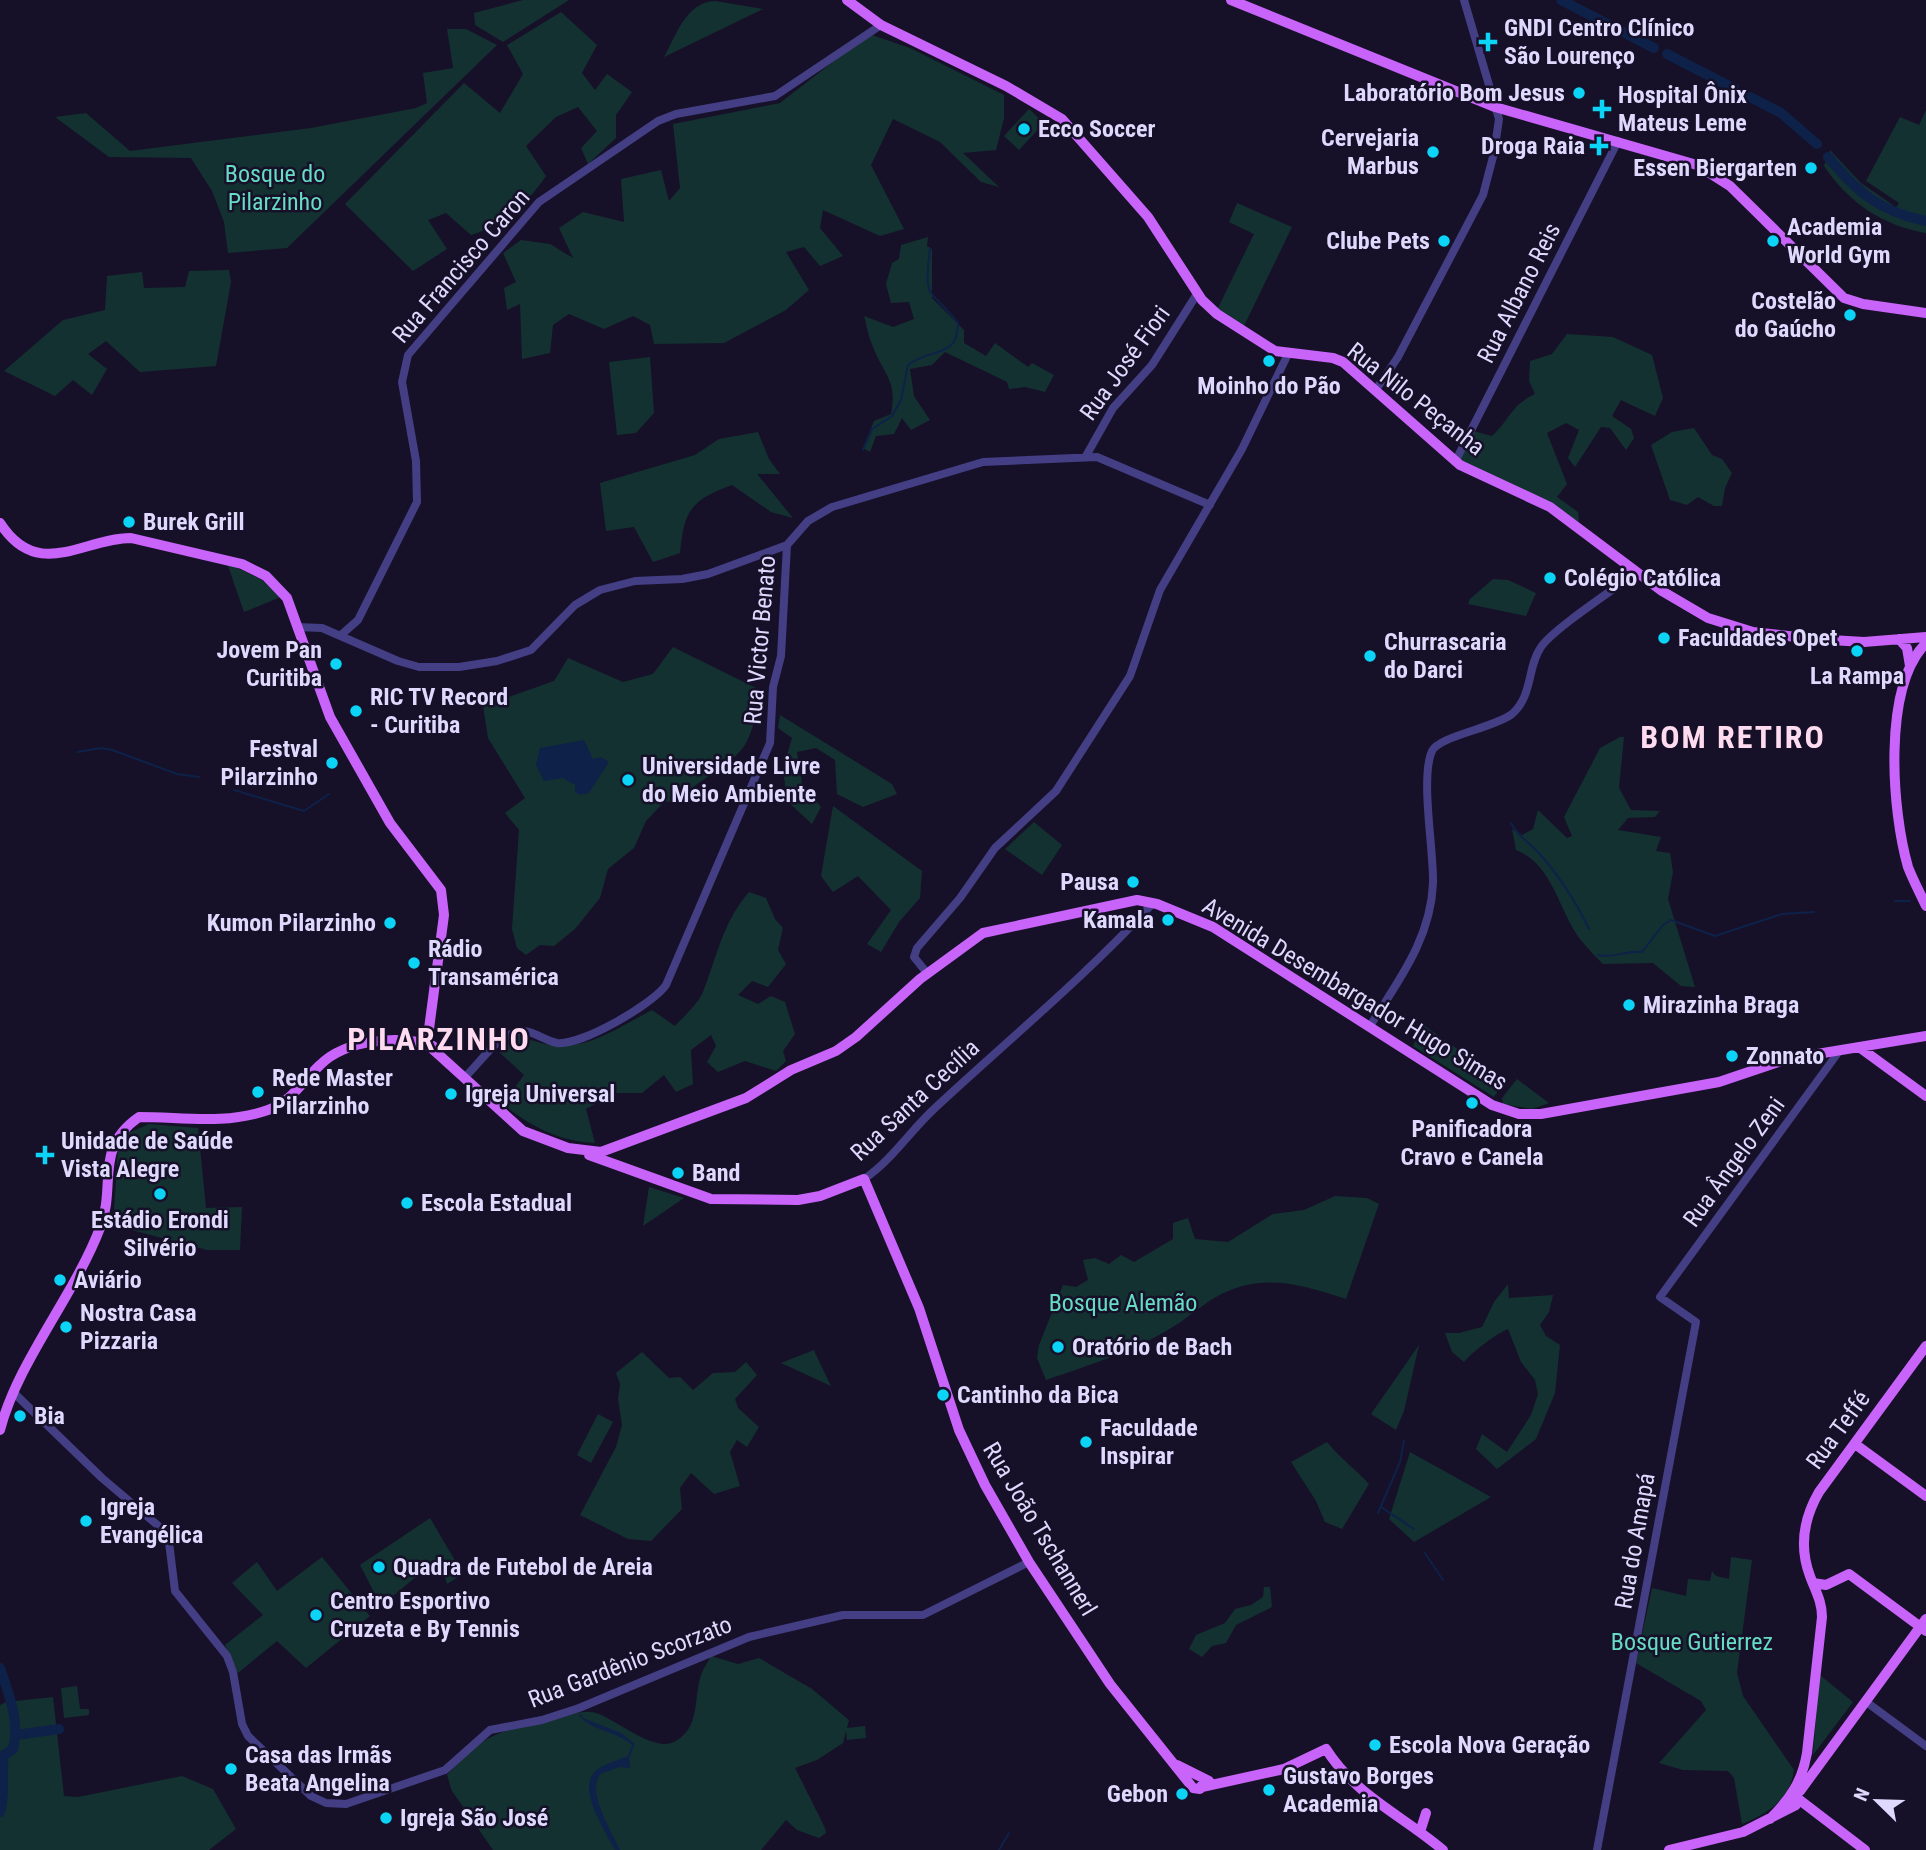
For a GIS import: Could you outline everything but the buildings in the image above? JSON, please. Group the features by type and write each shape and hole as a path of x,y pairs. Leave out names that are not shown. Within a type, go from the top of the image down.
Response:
{"main road":[{"name":"Rua Nilo Peçanha","path":"847,0 881,25 991,78 1062,119 1147,217 1197,294 1217,314 1270,349 1339,360 1455,462 1550,507 1637,572 1698,613 1744,630 1834,641 1926,637"},
{"path":"1231,0 1496,107 1682,159 1713,173 1844,298 1863,304 1926,313"},
{"path":"0,523 21,545 49,553 75,552 116,539 131,538 232,561 256,571 278,587 287,598 315,683 336,729 390,823 441,890 444,915 427,1044 404,1040 343,1050 321,1064 297,1092 270,1110 204,1122 139,1117 132,1122 111,1149 106,1209 97,1236 14,1393 0,1430"},
{"path":"1899,639 1907,648 1910,667"},
{"path":"1926,643 1910,667 1896,725 1898,810 1909,867 1926,906"},
{"name":"Avenida Desembargador Hugo Simas","path":"427,1044 523,1131 568,1149 596,1152 746,1098 791,1070 836,1051 927,974 991,930 1126,901 1153,903 1213,927 1492,1105 1512,1112 1533,1115 1709,1085 1779,1061 1926,1036"},
{"name":"Avenida Desembargador Hugo Simas","path":"427,1044 441,1051 499,1109"},
{"path":"1878,1061 1879,1045"},
{"path":"1859,1047 1926,1097"},
{"path":"449,1062 467,1075"},
{"name":"Rua Santa Cecília","path":"568,1149 614,1163 700,1196 718,1199 798,1200 820,1196 864,1179"},
{"name":"Rua Santa Cecília","path":"596,1152 614,1163"},
{"name":"Rua João Tschannerl","path":"864,1179 919,1308 964,1441 1029,1562 1117,1693 1173,1762 1198,1782 1223,1783 1284,1769 1326,1749 1344,1775 1365,1795 1420,1832"},
{"name":"Rua Teffé","path":"1813,1583 1804,1548 1807,1518 1815,1500 1926,1346"},
{"path":"1855,1444 1926,1496"},
{"path":"1669,1850 1734,1836 1770,1819 1795,1801 1924,1625 1849,1574 1826,1585 1813,1583 1821,1604 1822,1624 1805,1762 1795,1801"},
{"path":"1795,1801 1865,1850"},
{"path":"1426,1813 1420,1832 1438,1848"}],"street":[{"path":"1375,391 1398,357 1483,195 1498,134 1496,107 1464,0"},
{"name":"Rua Francisco Caron","path":"341,635 358,620 405,532 417,502 416,461 402,382 405,361 422,336 520,221 549,194 658,121 676,114 775,96 881,25"},
{"name":"Rua Albano Reis","path":"1455,462 1618,141"},
{"name":"Rua José Fiori","path":"1086,456 1112,408 1152,365 1197,294"},
{"path":"927,974 914,957 917,948 960,898 995,848 1060,787 1133,671 1160,590 1246,440 1289,354"},
{"path":"298,627 315,626 398,661 419,667 459,667 497,661 531,650 575,605 600,590 635,582 699,577 787,545 808,521 825,511 957,467 983,461 1086,456 1102,458 1210,505"},
{"name":"Rua Victor Benato","path":"467,1075 498,1043 514,1032 523,1031 558,1043 573,1041 648,1002 666,985 770,743 773,687 781,656 787,545"},
{"path":"1370,1026 1413,958 1427,923 1433,882 1429,768 1431,753 1441,742 1476,732 1511,714 1525,696 1543,644 1637,572"},
{"name":"Rua Santa Cecília","path":"864,1179 883,1166 924,1118 1115,943 1153,903"},
{"name":"Rua Ângelo Zeni","path":"1696,1322 1660,1297 1840,1050"},
{"name":"Rua do Amapá","path":"1597,1850 1696,1322"},
{"name":"Rua Gardênio Scorzato","path":"14,1393 102,1478 168,1534 175,1591 180,1601 227,1656 233,1672 242,1724 248,1736 298,1785 326,1803 346,1804 428,1777 445,1770 490,1730 542,1720 579,1708 749,1637 843,1615 923,1615 1029,1562"},
{"path":"1866,1701 1926,1746"}],"green space":[{"path":"523,0 569,0 503,42 475,25 474,13"},
{"path":"715,1 763,9 664,57 689,14 696,7"},
{"path":"561,12 597,45 582,73 595,90 607,74 632,92 616,115 616,138 588,164 581,148 597,131 578,107 556,117 526,146 546,176 531,196 504,219 471,235 446,213 428,220 447,249 413,271 345,204 464,83 500,113 523,74 507,45"},
{"name":"Bosque do Pilarzinho","path":"447,29 466,29 497,45 287,248 228,253 224,222 212,191 191,158 109,157 55,117 86,113 130,151 311,128 416,108 427,103 423,73 453,68"},
{"path":"869,34 910,48 1004,95 1004,118 996,150 963,153 999,187 981,182 940,142 893,119 871,165 904,229 880,236 823,210 820,228 843,256 820,266 804,247 786,252 809,290 786,310 724,343 654,344 650,325 633,316 604,329 569,314 553,325 550,353 522,359 520,304 507,310 504,288 516,282 503,253 521,240 550,244 573,258 559,228 583,212 624,222 621,179 661,170 669,201 680,188 673,124 780,103"},
{"name":"Ecco Soccer","path":"1029,109 1044,123 1019,150 1004,136"},
{"path":"1926,110 1926,218 1895,209 1899,203 1866,181 1900,117 1919,125"},
{"path":"1830,150 1861,183 1893,205 1891,213 1926,223 1926,233 1895,225 1855,201 1824,166"},
{"path":"1237,203 1292,227 1243,328 1217,310 1254,234 1229,222"},
{"path":"928,237 927,246 932,249 932,298 964,330 964,343 986,356 995,343 1028,367 1032,363 1054,375 1045,392 1025,387 1009,389 1007,382 945,352 932,365 910,369 914,396 930,420 911,430 902,418 894,434 876,436 870,452 863,448 874,421 891,414 893,402 891,384 876,354 864,316 893,327 914,319 909,302 891,303 886,284 892,263 899,259 901,245"},
{"path":"229,270 231,282 216,366 140,372 106,341 88,354 107,369 92,395 73,380 55,396 4,371 63,320 105,310 107,276 142,272 144,288 185,287 189,271"},
{"path":"1567,334 1613,337 1652,355 1663,398 1655,416 1621,400 1612,416 1631,429 1634,438 1626,450 1610,428 1601,427 1575,467 1568,458 1579,430 1566,423 1547,433 1567,484 1557,497 1578,512 1579,522 1459,461 1473,431 1492,436 1516,407 1535,394 1529,381 1530,361 1552,354"},
{"path":"650,357 654,413 636,433 617,435 609,362"},
{"path":"1694,428 1712,455 1722,459 1732,473 1725,488 1722,506 1714,506 1698,497 1687,505 1670,500 1651,445 1672,432"},
{"path":"758,432 769,459 780,474 757,474 793,518 771,512 732,485 707,496 692,508 684,526 680,553 653,562 634,527 606,531 600,483 695,455 719,439"},
{"path":"227,563 262,580 281,597 244,612"},
{"path":"1493,579 1508,580 1536,593 1526,616 1468,604 1470,599"},
{"path":"673,647 762,691 749,737 742,749 727,763 677,801 664,802 646,821 634,848 608,869 600,898 575,929 554,946 540,945 526,955 517,948 512,929 519,830 505,813 525,798 488,738 483,706 554,681 568,658 623,682 653,674"},
{"path":"780,715 892,784 897,794 863,807 837,794 835,760 816,748 797,752 802,783 821,807 812,824 787,801 783,769 792,738 778,728"},
{"path":"1624,737 1619,788 1631,810 1660,811 1655,817 1628,818 1618,830 1661,837 1656,851 1670,853 1673,872 1668,899 1695,987 1681,986 1653,963 1603,964 1573,928 1547,876 1528,856 1516,850 1512,829 1522,835 1533,829 1538,810 1567,838 1572,836 1564,817 1600,748"},
{"path":"833,806 922,871 920,898 899,922 881,952 867,944 891,910 858,876 833,892 821,876"},
{"path":"1034,822 1062,845 1042,875 1005,849"},
{"path":"749,892 766,898 775,919 783,928 778,950 786,964 768,987 752,981 738,995 758,1004 771,996 785,1002 795,1034 783,1051 786,1061 776,1071 745,1061 718,1072 707,1062 716,1046 711,1035 691,1050 693,1084 676,1092 664,1075 642,1093 615,1093 586,1109 595,1143 570,1140 546,1131 503,1104 524,1075 499,1052 507,1041 518,1035 538,1042 572,1045 603,1036 652,1010 675,1026 701,996 727,927"},
{"path":"1422,1024 1504,1082 1494,1097 1413,1046"},
{"path":"1517,1079 1549,1103 1532,1109 1503,1104 1502,1098"},
{"name":"Estádio Erondi Silvério","path":"149,1124 198,1128 206,1208 242,1207 240,1250 207,1250 113,1225 118,1149 126,1134"},
{"path":"649,1187 684,1198 643,1226"},
{"name":"Bosque Alemão","path":"1335,1196 1367,1198 1379,1204 1346,1299 1281,1283 1233,1289 1204,1304 1177,1324 1142,1344 1046,1380 1037,1358 1039,1345 1063,1285 1076,1287 1088,1280 1083,1260 1095,1258 1109,1264 1121,1255 1134,1262 1173,1239 1173,1223 1188,1218 1195,1239 1228,1242 1273,1214 1304,1210"},
{"path":"1508,1284 1509,1298 1553,1295 1549,1312 1540,1325 1546,1336 1560,1345 1555,1393 1536,1439 1497,1469 1476,1449 1482,1434 1507,1452 1531,1415 1538,1394 1535,1380 1521,1362 1508,1329 1484,1344 1464,1362 1452,1352 1445,1333 1459,1333 1482,1327 1494,1302"},
{"path":"1419,1345 1404,1411 1396,1430 1371,1414"},
{"path":"814,1350 816,1355 831,1386 781,1363"},
{"path":"642,1352 669,1378 680,1377 693,1390 713,1373 735,1372 746,1362 757,1375 735,1399 738,1408 759,1427 747,1447 737,1440 730,1452 740,1486 714,1494 691,1473 680,1488 682,1509 651,1541 628,1539 580,1515 616,1447 622,1425 618,1399 620,1384 616,1373"},
{"path":"598,1414 613,1422 591,1463 577,1455"},
{"path":"1327,1442 1369,1484 1342,1529 1325,1522 1316,1501 1291,1462"},
{"path":"1410,1452 1491,1497 1414,1542 1389,1519"},
{"path":"430,1518 463,1574 447,1584 441,1564 435,1561 381,1606 360,1565"},
{"name":"Centro Esportivo Cruzeta e By Tennis","path":"322,1557 370,1616 306,1668 277,1641 238,1673 225,1645 263,1615 232,1583 257,1562 277,1591"},
{"name":"Bosque Gutierrez","path":"1731,1557 1752,1560 1737,1673 1743,1696 1794,1770 1783,1797 1769,1810 1742,1824 1734,1778 1728,1771 1683,1770 1659,1763 1706,1710 1701,1701 1636,1663 1652,1588 1686,1596 1688,1579 1710,1581 1712,1571 1716,1576 1729,1579"},
{"path":"1264,1587 1270,1587 1272,1607 1236,1625 1226,1643 1212,1646 1202,1657 1189,1649 1196,1635 1225,1623 1235,1609 1251,1605 1263,1597"},
{"path":"711,1656 738,1664 759,1658 812,1689 849,1720 847,1728 865,1726 866,1738 847,1740 846,1731 843,1743 817,1760 795,1768 825,1828 826,1833 819,1838 797,1830 786,1820 761,1850 493,1850 452,1791 447,1775 481,1743 509,1730 558,1716 596,1713 656,1743 674,1742 683,1736 692,1721 701,1675"},
{"path":"1819,1677 1853,1702 1813,1755"},
{"path":"77,1686 80,1709 89,1709 89,1715 64,1718 61,1688"},
{"path":"53,1697 64,1796 78,1797 182,1776 213,1789 236,1829 209,1850 0,1850 0,1705"}],"water":[{"path":"584,740 593,759 601,757 609,762 589,793 580,795 575,792 575,785 563,778 544,781 536,765 540,748"},
{"path":"582,1714 583,1718 621,1733 635,1744 629,1758 630,1768 620,1767 602,1773 597,1780 596,1789 601,1810 620,1850 615,1850 595,1812 589,1791 590,1782 593,1774 600,1768 628,1756 632,1745 590,1724 579,1715"}],"waterway":[{"path":"1561,0 1654,48"},
{"path":"1667,54 1735,89"},
{"path":"1750,97 1781,113 1817,144"},
{"path":"1828,157 1849,181 1871,199 1895,212 1926,221"},
{"path":"863,450 872,429 892,416 901,400 908,365 942,351 953,342 957,334 958,323 935,298 928,286 930,249"},
{"path":"78,752 101,748 112,750 177,774 199,777"},
{"path":"234,790 304,811 329,794"},
{"path":"1511,823 1559,879 1589,929"},
{"path":"1895,901 1910,901"},
{"path":"1598,955 1642,952 1663,925 1671,920 1715,936 1782,914 1814,912"},
{"path":"1378,1513 1400,1462 1404,1441"},
{"path":"1381,1507 1414,1529"},
{"path":"1425,1553 1443,1580"},
{"path":"0,1668 15,1728 13,1749 4,1755 0,1812"},
{"path":"16,1735 59,1729"},
{"path":"999,1850 1009,1833"}],"place":[{"name":"GNDI Centro Clínico São Lourenço","path":"1488,42"},
{"name":"Laboratório Bom Jesus","path":"1579,93"},
{"name":"Hospital Ônix Mateus Leme","path":"1602,109"},
{"name":"Ecco Soccer","path":"1024,129"},
{"name":"Droga Raia","path":"1599,146"},
{"name":"Cervejaria Marbus","path":"1433,152"},
{"name":"Essen Biergarten","path":"1811,168"},
{"name":"Clube Pets","path":"1444,241"},
{"name":"Academia World Gym","path":"1773,241"},
{"name":"Costelão do Gaúcho","path":"1850,315"},
{"name":"Moinho do Pão","path":"1269,361"},
{"name":"Burek Grill","path":"129,522"},
{"name":"Colégio Católica","path":"1550,578"},
{"name":"Faculdades Opet","path":"1664,638"},
{"name":"La Rampa","path":"1857,651"},
{"name":"Churrascaria do Darci","path":"1370,656"},
{"name":"Jovem Pan Curitiba","path":"336,664"},
{"name":"RIC TV Record - Curitiba","path":"356,711"},
{"name":"Festval Pilarzinho","path":"332,763"},
{"name":"Universidade Livre do Meio Ambiente","path":"628,780"},
{"name":"Pausa","path":"1133,882"},
{"name":"Kamala","path":"1168,920"},
{"name":"Kumon Pilarzinho","path":"390,923"},
{"name":"Rádio Transamérica","path":"414,963"},
{"name":"Mirazinha Braga","path":"1629,1005"},
{"name":"Zonnato","path":"1732,1056"},
{"name":"Rede Master Pilarzinho","path":"258,1092"},
{"name":"Igreja Universal","path":"451,1094"},
{"name":"Panificadora Cravo e Canela","path":"1472,1103"},
{"name":"Unidade de Saúde Vista Alegre","path":"45,1155"},
{"name":"Band","path":"678,1173"},
{"name":"Estádio Erondi Silvério","path":"160,1194"},
{"name":"Escola Estadual","path":"407,1203"},
{"name":"Aviário","path":"60,1280"},
{"name":"Nostra Casa Pizzaria","path":"66,1327"},
{"name":"Oratório de Bach","path":"1058,1347"},
{"name":"Cantinho da Bica","path":"943,1395"},
{"name":"Bia","path":"20,1416"},
{"name":"Faculdade Inspirar","path":"1086,1442"},
{"name":"Igreja Evangélica","path":"86,1521"},
{"name":"Quadra de Futebol de Areia","path":"379,1567"},
{"name":"Centro Esportivo Cruzeta e By Tennis","path":"316,1615"},
{"name":"Escola Nova Geração","path":"1375,1745"},
{"name":"Casa das Irmãs Beata Angelina","path":"231,1769"},
{"name":"Gustavo Borges Academia","path":"1269,1790"},
{"name":"Gebon","path":"1182,1794"},
{"name":"Igreja São José","path":"386,1818"}],"district":[{"name":"BOM RETIRO","path":"1733,737"},
{"name":"PILARZINHO","path":"439,1039"}]}
